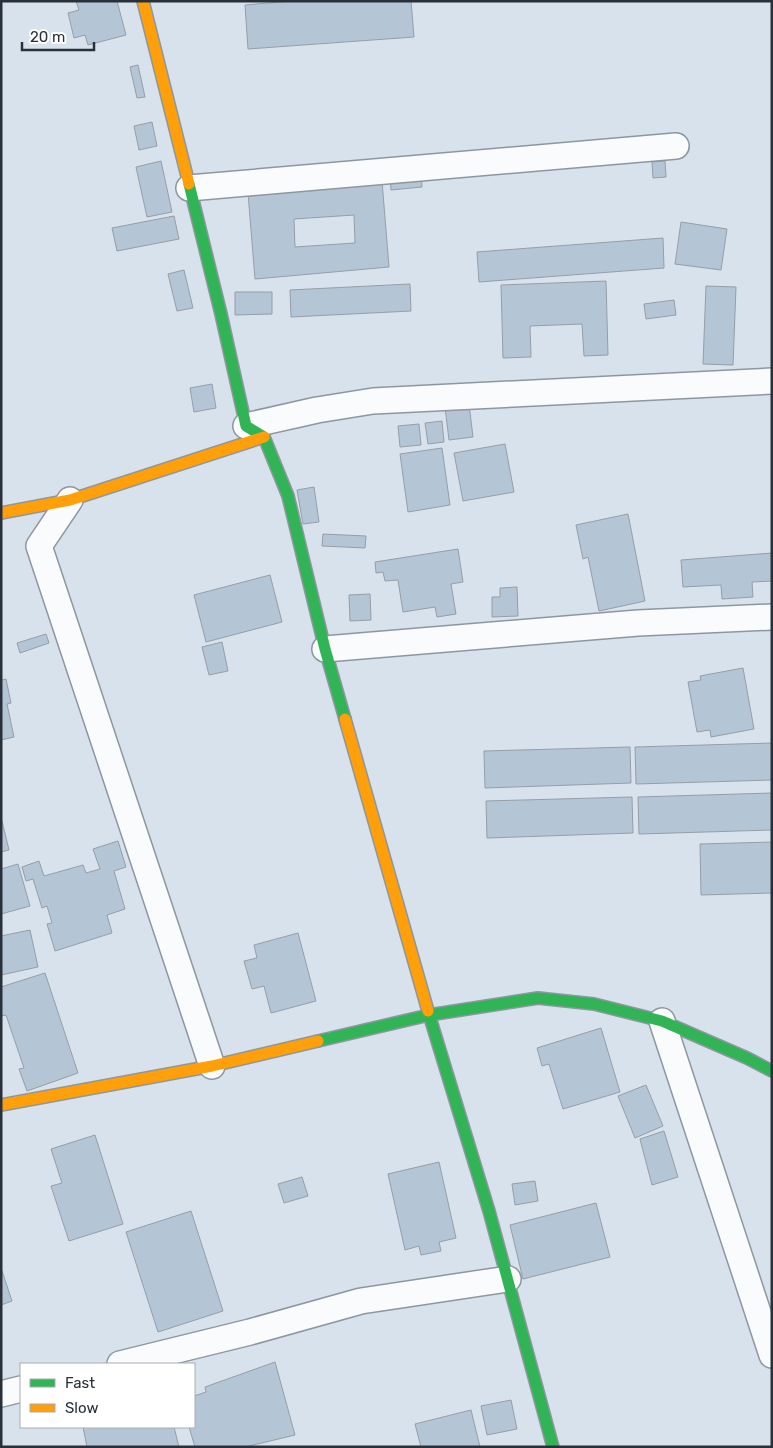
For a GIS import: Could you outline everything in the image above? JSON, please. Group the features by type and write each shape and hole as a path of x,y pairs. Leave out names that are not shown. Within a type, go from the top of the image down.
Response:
{"street":[{"path":"143,1 189,188 255,432 288,496 325,648 429,1015 489,1211 553,1447"},
{"path":"189,188 676,146"},
{"path":"1,513 70,500 317,410 373,401 772,381"},
{"path":"70,500 39,546 212,1066"},
{"path":"325,648 638,623 772,617"},
{"path":"1,1105 212,1066 429,1015 538,998 594,1004 662,1021 748,1058 772,1071"},
{"path":"662,1021 772,1356"},
{"path":"124,1363 361,1302 508,1279"},
{"path":"1,1394 20,1389"}],"building":[{"path":"76,1 117,1 126,35 88,45 85,35 74,38 68,13 79,10"},
{"path":"291,1 411,1 414,37 248,49 245,5"},
{"path":"138,65 145,97 137,98 130,67"},
{"path":"152,122 157,146 139,150 134,126"},
{"path":"161,161 172,212 147,217 136,167"},
{"path":"665,161 666,177 653,178 652,162"},
{"path":"421,171 422,187 391,190 390,173"},
{"path":"382,181 389,267 255,279 248,193","holes":["354,215 355,243 295,247 294,219"]},
{"path":"174,216 179,239 117,251 112,228"},
{"path":"681,222 727,229 721,270 675,264"},
{"path":"663,238 664,268 479,282 477,252"},
{"path":"184,270 193,308 177,311 168,274"},
{"path":"606,281 608,355 584,356 582,324 530,326 531,357 503,358 501,285"},
{"path":"410,284 411,311 291,317 290,290"},
{"path":"706,286 736,287 733,365 703,364"},
{"path":"235,292 272,292 272,314 235,315"},
{"path":"674,300 676,315 646,319 644,304"},
{"path":"212,384 216,408 194,412 190,388"},
{"path":"469,404 473,437 449,440 445,407"},
{"path":"442,421 444,442 428,444 425,423"},
{"path":"419,424 421,445 400,447 398,426"},
{"path":"505,444 514,492 463,501 454,453"},
{"path":"442,448 450,505 408,512 400,454"},
{"path":"314,487 319,522 303,524 297,490"},
{"path":"628,514 645,601 599,611 588,557 583,559 576,525"},
{"path":"323,534 366,536 365,548 322,546"},
{"path":"458,549 463,582 451,584 456,614 437,617 435,607 403,612 398,580 385,581 383,572 376,573 375,562"},
{"path":"772,553 772,581 752,582 753,597 722,599 721,585 683,587 681,560"},
{"path":"270,575 282,622 206,642 194,595"},
{"path":"517,587 518,616 492,617 492,597 500,597 500,588"},
{"path":"370,594 371,620 350,621 349,595"},
{"path":"46,634 49,643 20,653 17,643"},
{"path":"222,642 228,671 209,675 202,647"},
{"path":"743,668 754,729 711,737 710,730 697,732 688,682 701,680 700,676"},
{"path":"1,677 2,680 6,679 11,703 7,704 14,737 1,740"},
{"path":"772,743 772,780 636,784 635,747"},
{"path":"630,747 631,783 485,788 484,751"},
{"path":"772,793 772,830 639,834 638,797"},
{"path":"632,797 633,833 487,838 486,801"},
{"path":"1,817 9,850 1,852"},
{"path":"118,841 126,867 114,871 125,909 107,915 112,933 55,951 47,924 52,923 47,906 42,908 33,879 26,881 22,867 39,861 44,876 83,865 86,873 100,869 93,849"},
{"path":"772,842 772,893 701,895 700,844"},
{"path":"18,864 30,906 1,914 1,869"},
{"path":"30,930 38,967 1,975 1,936"},
{"path":"298,933 316,1001 271,1013 264,986 252,989 244,961 257,958 254,945"},
{"path":"45,973 78,1073 27,1091 19,1069 24,1068 6,1015 1,1016 1,987"},
{"path":"601,1028 620,1092 563,1109 549,1064 542,1066 537,1048"},
{"path":"646,1085 663,1126 635,1138 618,1096"},
{"path":"664,1131 678,1177 652,1185 640,1139"},
{"path":"95,1135 123,1224 69,1241 51,1186 62,1183 51,1149"},
{"path":"439,1162 456,1238 439,1242 441,1251 421,1255 419,1246 405,1250 388,1174"},
{"path":"302,1177 308,1196 284,1203 278,1184"},
{"path":"535,1181 538,1201 515,1205 512,1184"},
{"path":"596,1203 610,1257 523,1279 510,1225"},
{"path":"191,1211 223,1311 158,1332 126,1232"},
{"path":"1,1268 12,1301 1,1305"},
{"path":"275,1362 295,1435 245,1447 195,1447 189,1428 195,1428 195,1396 206,1392 205,1387"},
{"path":"511,1400 517,1429 487,1435 481,1406"},
{"path":"471,1410 480,1447 421,1447 415,1424"},
{"path":"83,1428 174,1428 179,1447 87,1447"}],"traffic: fast":[{"path":"189,184 246,426 264,437 288,496 325,649 345,719"},
{"path":"318,1041 429,1015 538,998 594,1004 662,1021 772,1071"},
{"path":"428,1011 489,1211 553,1447"}],"traffic: slow":[{"path":"143,1 189,184"},
{"path":"1,513 70,500 264,437"},
{"path":"345,719 428,1011"},
{"path":"1,1105 212,1066 318,1041"}]}
